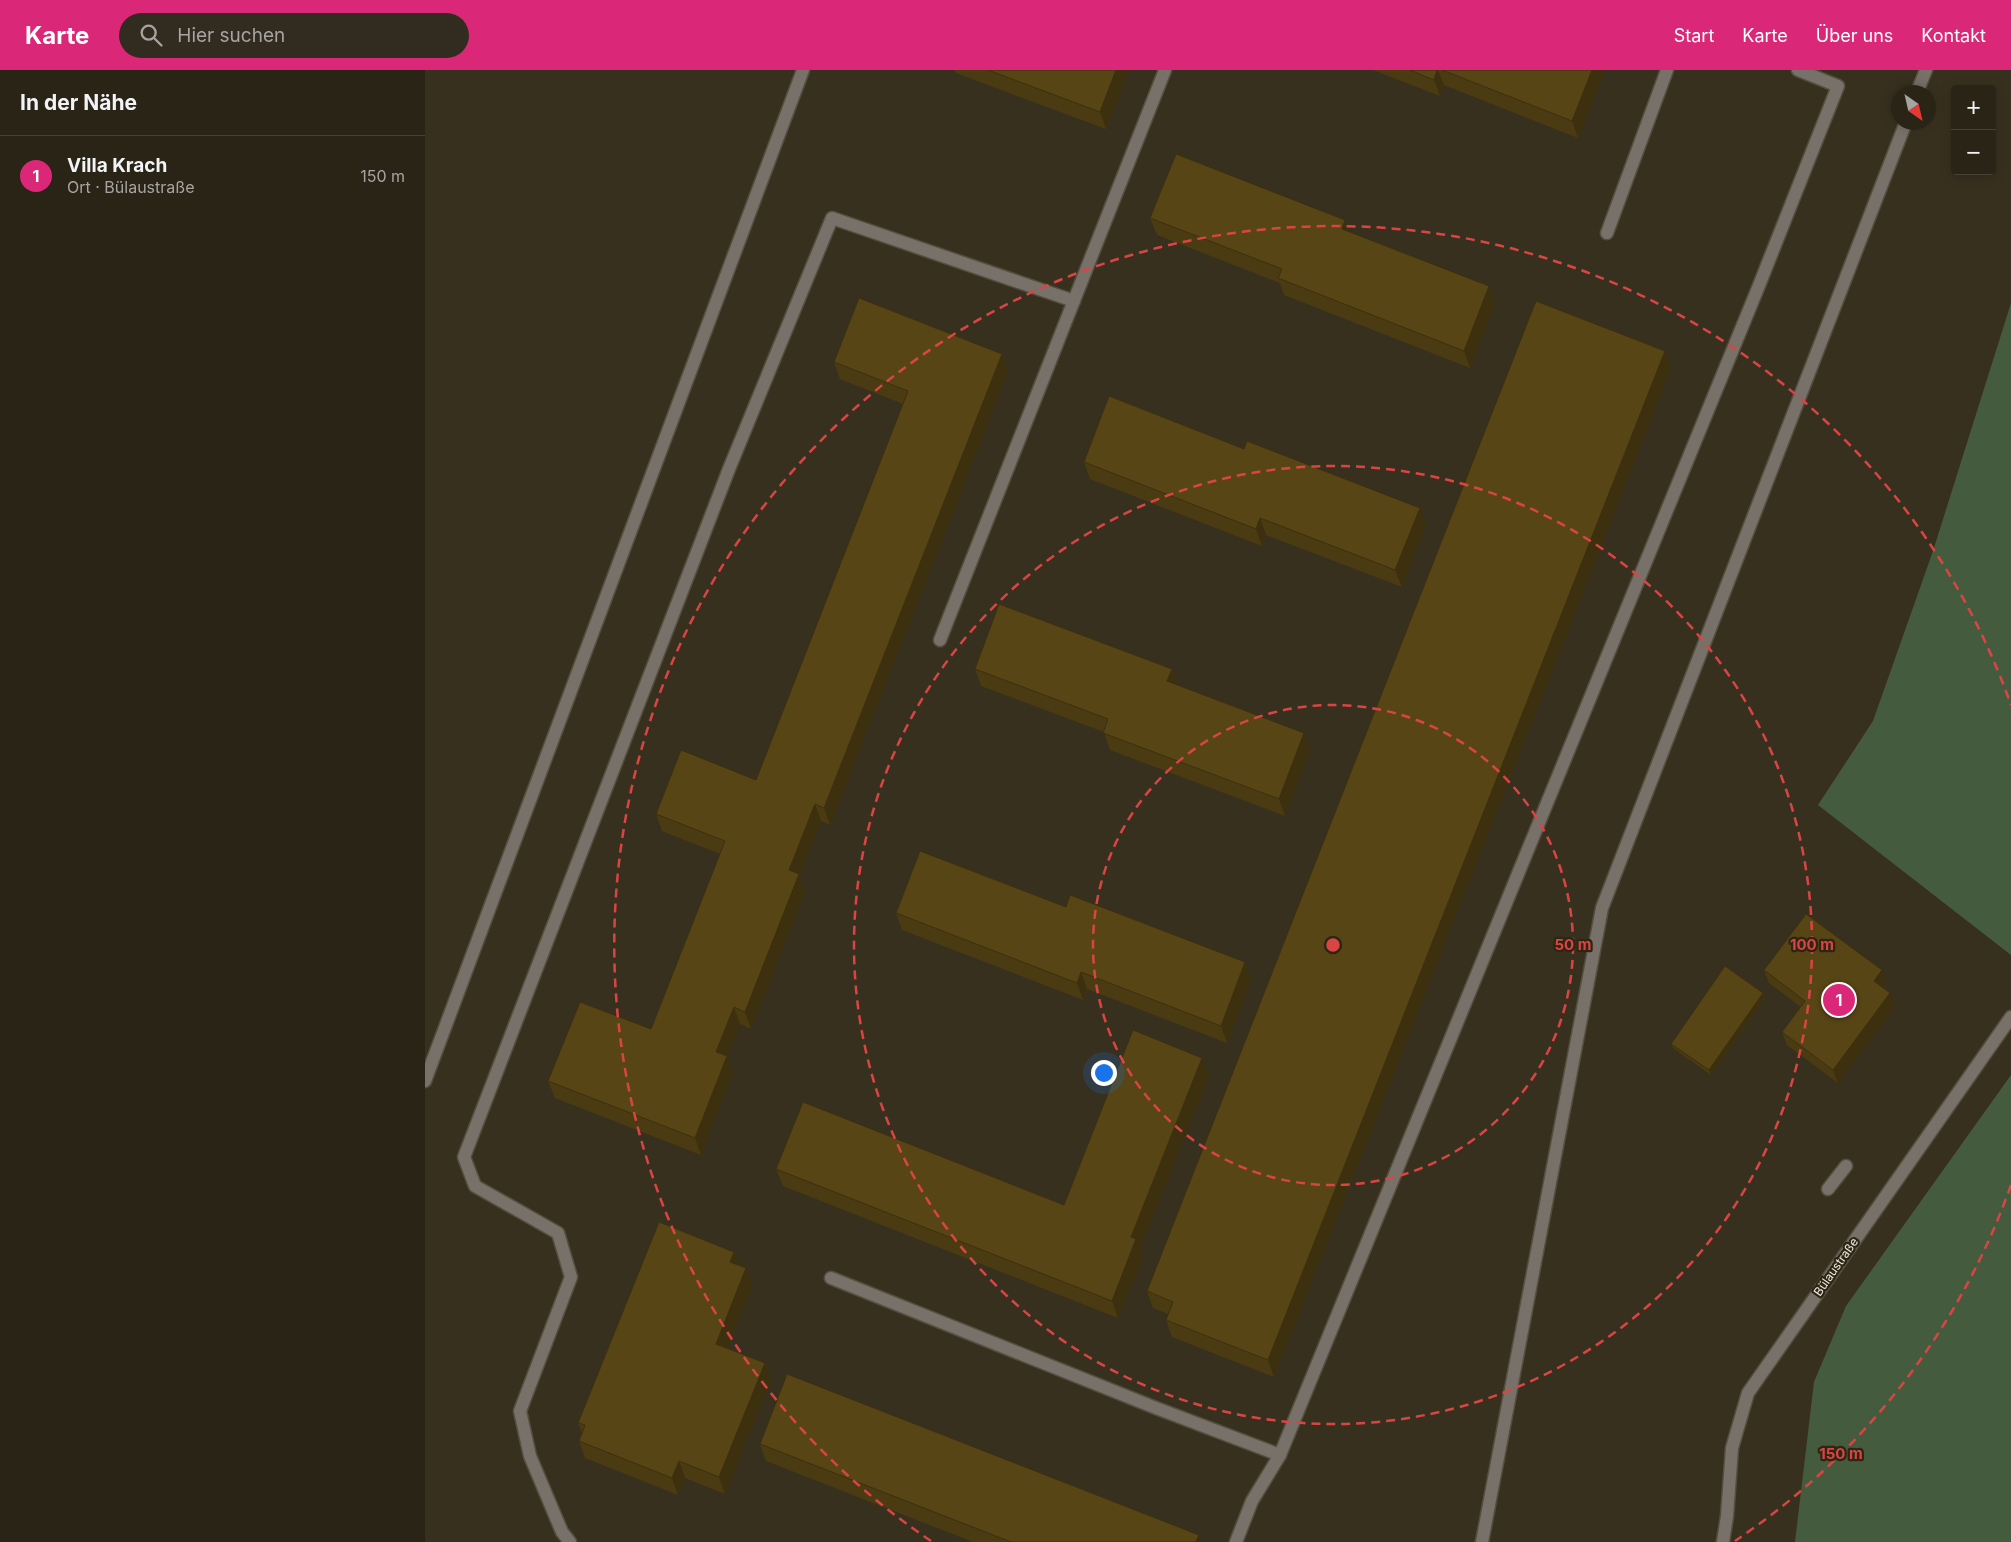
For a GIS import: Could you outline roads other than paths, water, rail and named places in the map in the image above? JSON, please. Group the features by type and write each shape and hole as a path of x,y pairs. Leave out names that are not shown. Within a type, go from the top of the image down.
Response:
{"street":[{"path":"425,1081 803,70"},
{"path":"940,640 1165,70"},
{"path":"1607,232 1667,70"},
{"path":"1236,1542 1252,1501 1280,1455 1758,288 1838,86 1798,70"},
{"path":"1920,85 1926,70"},
{"path":"1482,1542 1602,908 1902,130"},
{"path":"570,1542 562,1532 530,1456 520,1411 571,1277 558,1233 475,1186 464,1156 733,460 832,218 1074,301"},
{"name":"Bülaustraße","path":"1723,1542 1727,1516 1732,1448 1748,1393 2011,1017"},
{"path":"1828,1189 1846,1166"},
{"path":"831,1278 1156,1408 1280,1455"}],"place":[{"name":"Villa Krach","path":"1839,1000"}]}
